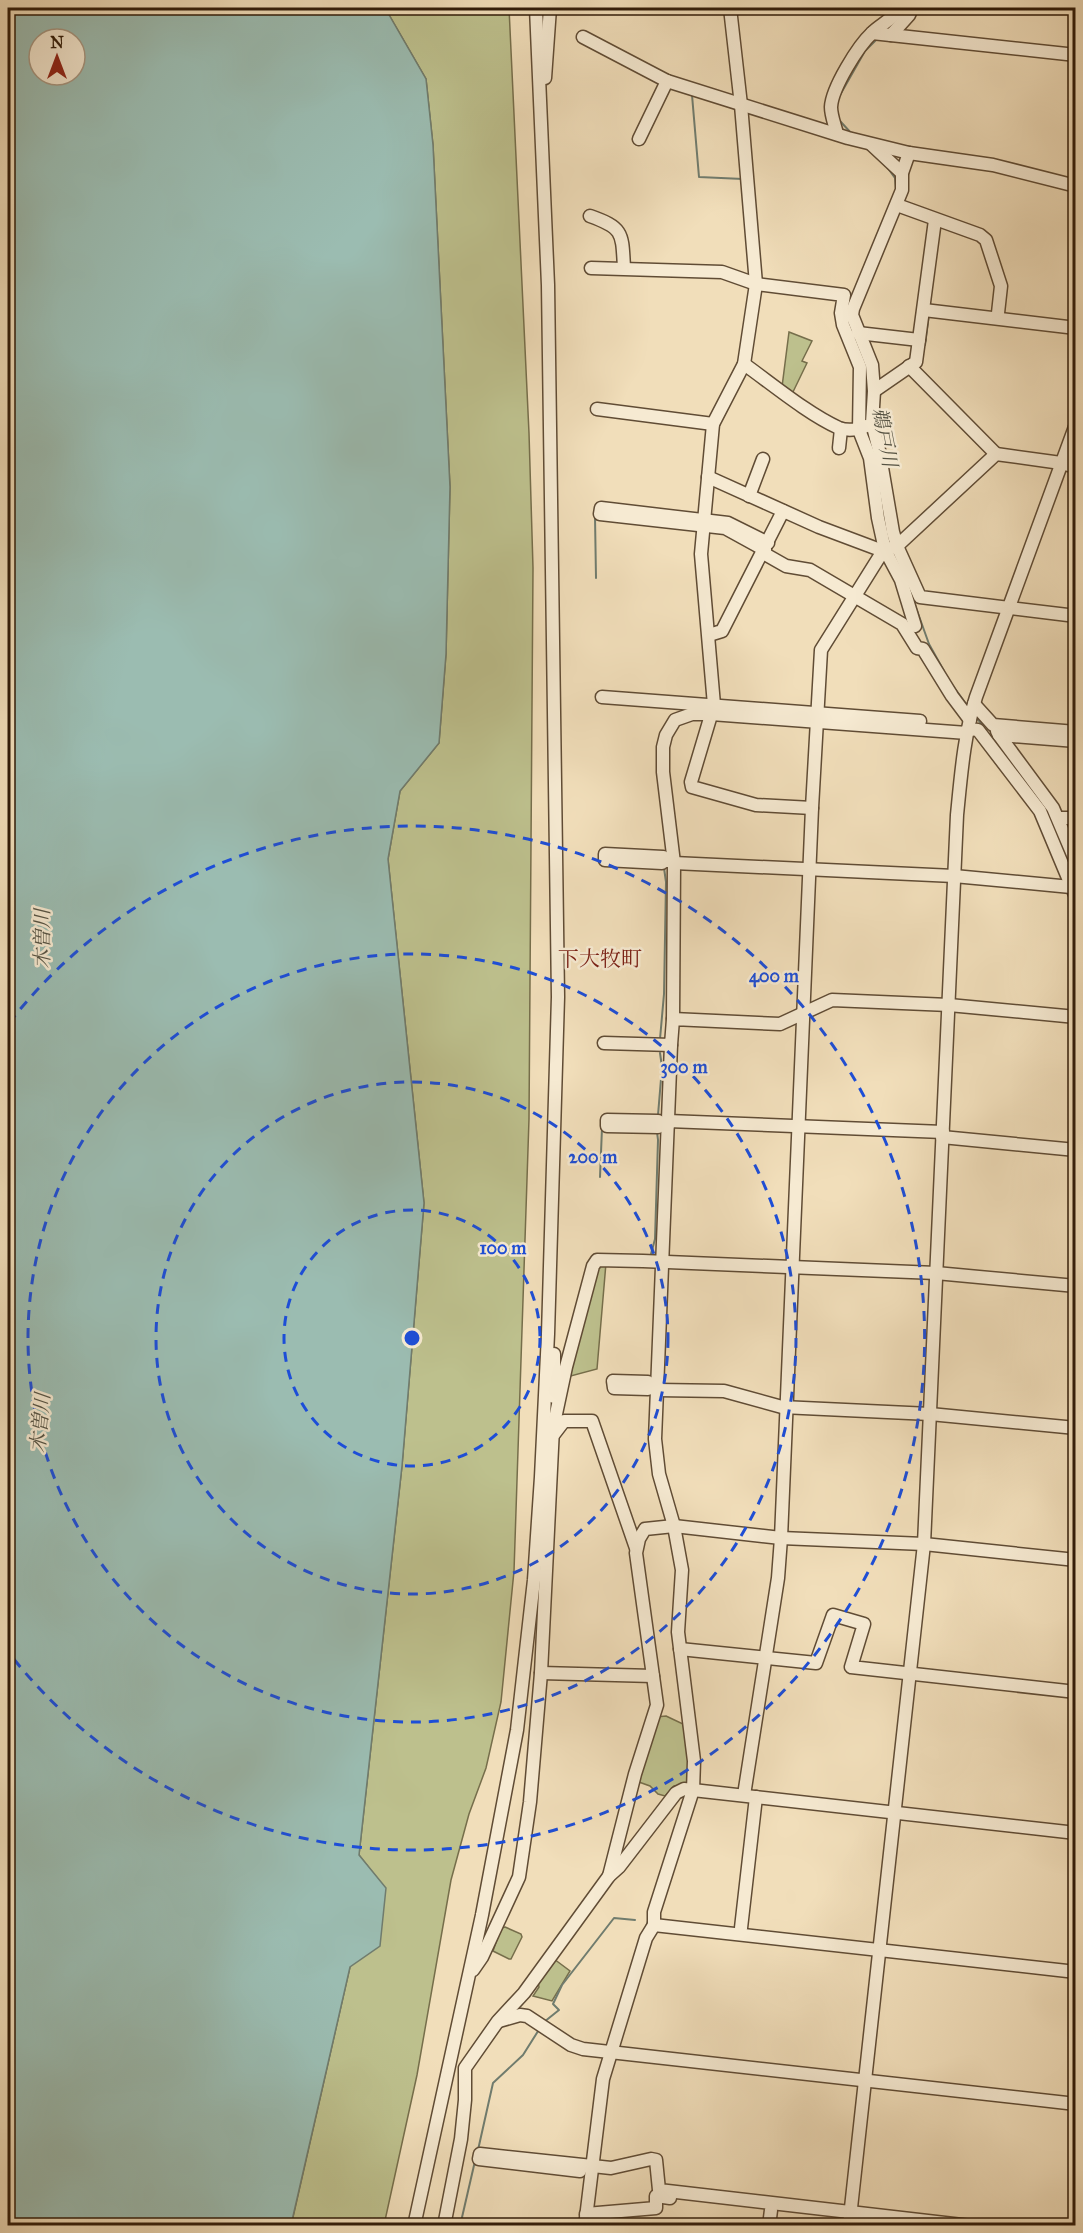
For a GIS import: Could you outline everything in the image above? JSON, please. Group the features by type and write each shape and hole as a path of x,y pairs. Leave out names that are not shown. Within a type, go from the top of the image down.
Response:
{"street":[{"path":"414,2226 482,1915 517,1730 534,1581 548,1334 558,997 549,297 536,8"},
{"path":"540,92 544,86 546,74 550,8"},
{"path":"730,8 741,105 756,287 744,364 713,424 701,554 709,635 712,709 691,782 692,787 756,805 812,808"},
{"path":"837,134 832,116 832,97 860,47 897,13 899,8"},
{"path":"892,32 912,8"},
{"path":"873,34 892,32 1076,49"},
{"path":"892,32 1076,55"},
{"path":"583,37 667,81 850,138 909,153 993,165 1076,186"},
{"path":"639,139 667,81"},
{"path":"868,143 902,173"},
{"path":"866,426 874,391 872,365 854,322 853,309 897,205 902,190 902,173 909,153"},
{"path":"897,205 980,235 986,240 1001,286 998,313"},
{"path":"590,216 612,224 622,238 624,267"},
{"path":"874,391 916,362 935,220"},
{"path":"591,268 624,267 722,272 756,287"},
{"path":"645,275 719,277 756,287 842,302 843,325 860,367 866,426 879,450 890,548 901,580 917,648 923,649 952,696 1040,812 1072,888"},
{"path":"924,307 1076,321"},
{"path":"924,307 1076,328"},
{"path":"858,333 919,340"},
{"path":"744,364 840,429 866,426"},
{"path":"909,366 996,454 1076,467"},
{"path":"597,409 713,424"},
{"path":"850,2219 924,1544 957,815 970,719 1009,604 1076,424"},
{"path":"839,448 840,429"},
{"path":"741,1928 750,1796 781,1538 809,866 821,650 856,594 890,548 996,454"},
{"path":"749,495 763,459"},
{"path":"708,477 819,527 890,548 917,589 1076,615"},
{"path":"704,523 601,508 600,514 704,523 728,523 789,560 807,562 911,628"},
{"path":"709,635 722,631 783,511"},
{"path":"1009,604 1076,608"},
{"path":"602,697 817,717 970,719 996,730 1076,741"},
{"path":"712,709 682,716 675,720 666,735 663,772 671,860 673,1019 655,1386 656,1460 674,1526 682,1570 678,1615 694,1761 693,1790 654,1912 654,1921 646,1938 610,2053 587,2166 585,2220 656,2208 656,2196 909,2226"},
{"path":"996,730 1076,732"},
{"path":"996,730 1041,790 1058,818 1076,862"},
{"path":"1058,818 1076,818"},
{"path":"671,860 954,873 1072,888"},
{"path":"673,1019 780,1024 832,1000 949,1005 1076,1017"},
{"path":"604,1043 671,1046"},
{"path":"666,1125 942,1136 1076,1150"},
{"path":"553,1432 566,1367 592,1266 597,1260 936,1273 1076,1286"},
{"path":"467,1980 482,1957 519,1877 530,1802 541,1673 553,1432 554,1354 548,1334"},
{"path":"655,1386 724,1392 786,1404 930,1411 1076,1422"},
{"path":"930,1411 1076,1428"},
{"path":"553,1432 564,1421 592,1421 636,1548 657,1705 632,1785 609,1876"},
{"path":"636,1548 645,1529 674,1526 781,1538 924,1544 1076,1560"},
{"path":"681,1652 765,1661 816,1663 833,1615 864,1624 851,1667 911,1678 1076,1700"},
{"path":"765,1661 818,1671"},
{"path":"541,1673 653,1676"},
{"path":"851,1674 1076,1692"},
{"path":"444,2226 461,2139 465,2068 609,1876 619,1867 676,1793 693,1790 1076,1833"},
{"path":"654,1921 741,1928 1076,1972"},
{"path":"654,1921 881,1947 1076,1965"},
{"path":"498,2021 520,2015 526,2016 571,2045 610,2053 1076,2104"},
{"path":"587,2166 580,2170 479,2159 480,2154 611,2168 651,2159 656,2160 659,2190 850,2219 971,2226"},
{"path":"420,2226 422,2187"},
{"path":"769,2226 771,2210"}],"green space":[{"path":"387,8 509,8 533,568 529,1119 514,1571 501,1702 486,1768 469,1814 451,1880 417,2075 384,2225 291,2226 350,1967 385,1888 359,1855 402,1466 424,1203 388,859 400,791 439,743 446,654 450,487 433,145 426,79"},
{"path":"789,332 812,341 802,361 807,363 792,394 782,387"},
{"path":"606,1263 597,1369 567,1377 597,1265"},
{"path":"666,1716 683,1724 689,1761 689,1782 687,1785 674,1786 665,1796 658,1794 650,1786 636,1781 656,1717"},
{"path":"505,1927 521,1934 522,1937 511,1959 493,1951 501,1928"},
{"path":"554,1959 570,1971 552,2001 533,1996 539,1987 538,1982"}],"water":[{"name":"木曽川","path":"8,8 387,8 426,79 433,145 450,487 446,654 439,743 400,791 388,859 424,1203 402,1466 359,1855 386,1888 380,1946 350,1967 291,2225 8,2225"}],"waterway":[{"name":"鵜戸川","path":"840,95 865,51 878,38"},
{"path":"692,95 699,177 743,179"},
{"name":"鵜戸川","path":"840,121 852,134"},
{"name":"鵜戸川","path":"887,167 895,178 896,188"},
{"path":"922,344 925,345 929,314"},
{"name":"鵜戸川","path":"865,400 866,370"},
{"name":"鵜戸川","path":"867,429 871,441"},
{"path":"595,517 596,578"},
{"name":"鵜戸川","path":"910,591 929,644 944,671"},
{"name":"鵜戸川","path":"953,686 969,708"},
{"name":"鵜戸川","path":"976,717 1029,787"},
{"name":"鵜戸川","path":"1046,811 1076,880"},
{"path":"660,1039 664,994 666,882 664,868"},
{"path":"667,983 667,1025"},
{"path":"658,1115 662,1067 660,1053"},
{"path":"600,1177 602,1128"},
{"path":"651,1254 655,1239 657,1132"},
{"path":"544,2022 559,2010 553,2004 562,1985 614,1918 635,1920"},
{"path":"645,1930 649,1918"},
{"path":"478,2150 493,2083 523,2055 540,2028"},
{"path":"460,2226 475,2161"}],"district":[{"name":"下大牧町","path":"600,959"}]}
